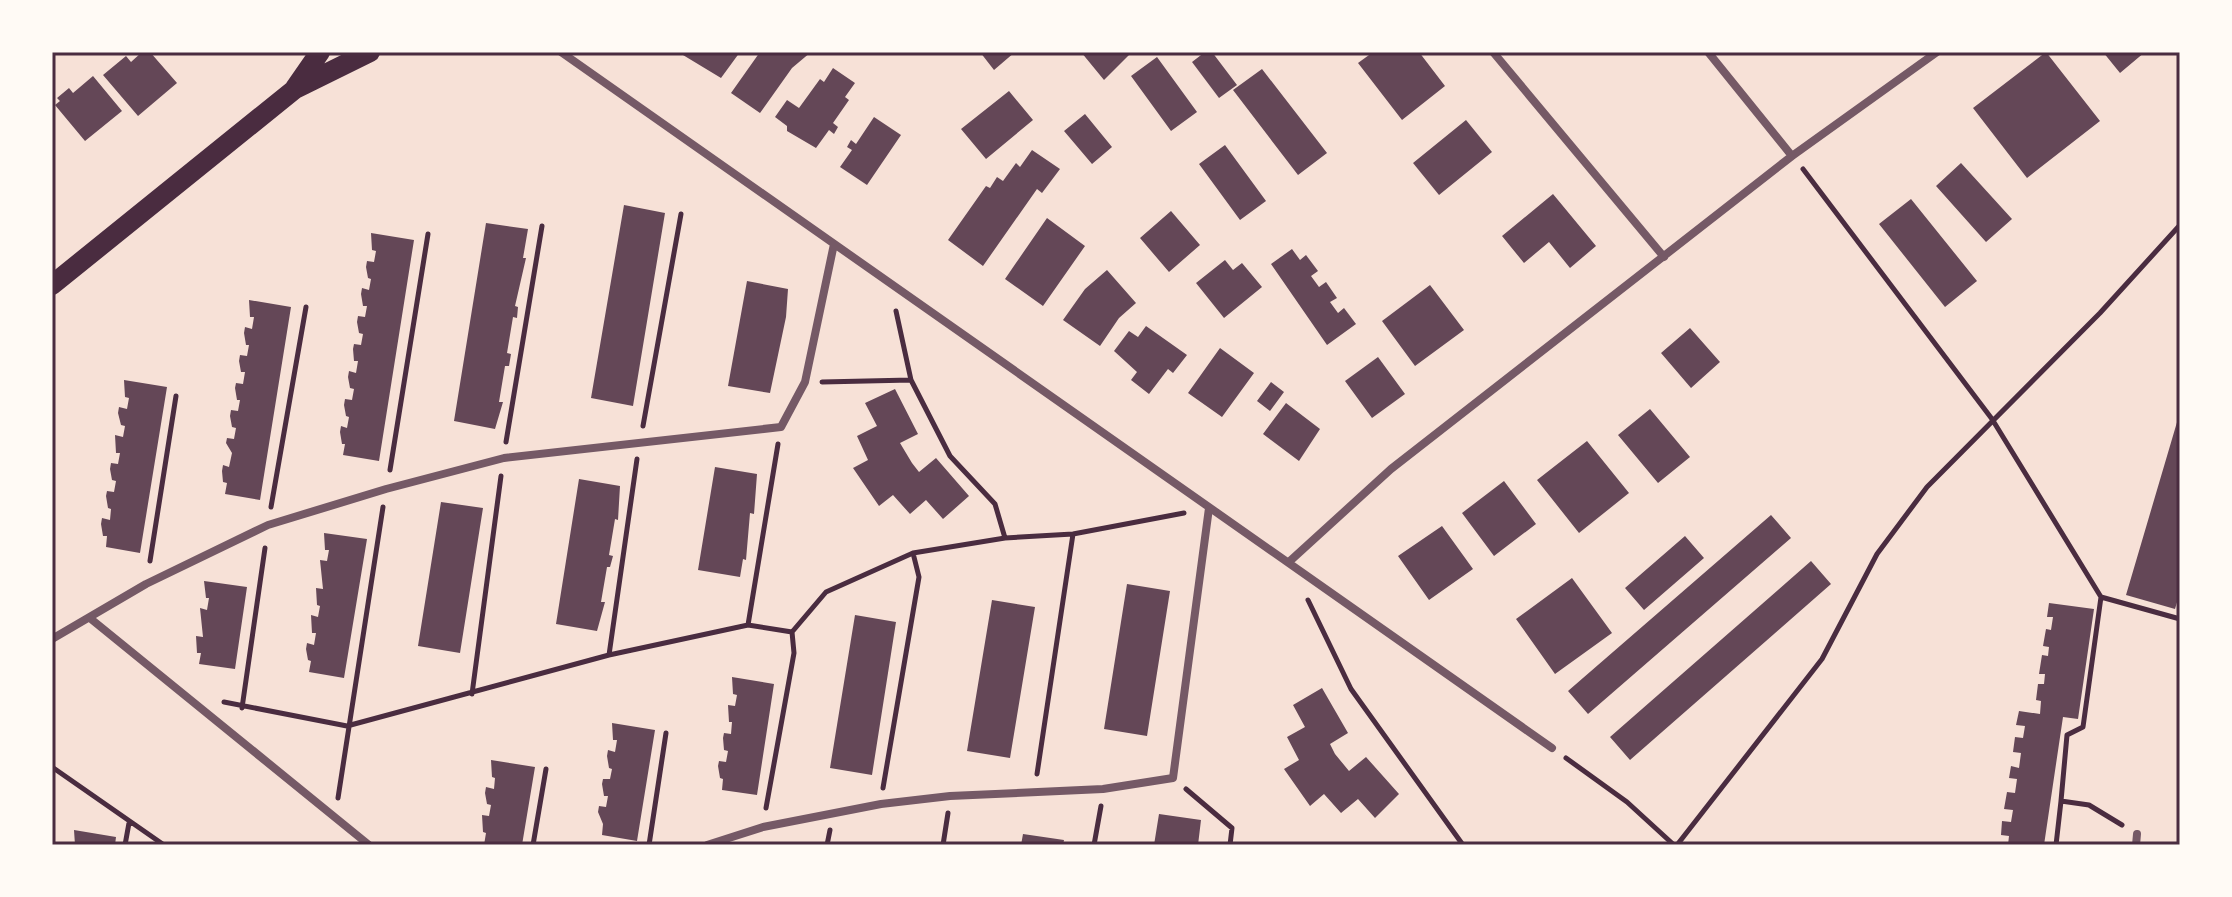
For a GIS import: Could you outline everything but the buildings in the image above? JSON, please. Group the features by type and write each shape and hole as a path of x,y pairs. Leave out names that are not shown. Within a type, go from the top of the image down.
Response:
{"main road":[{"path":"295,89 320,52"},
{"path":"52,285 295,89 370,52"}],"street":[{"path":"561,52 891,286 1290,561 1552,748"},
{"path":"1493,52 1664,257"},
{"path":"1708,52 1792,156"},
{"path":"1290,561 1391,469 1792,156 1937,52"},
{"path":"52,639 91,619 146,584 268,525 386,489 504,458 781,427 805,382 834,244"},
{"path":"707,845 763,827 881,804 950,796 1103,789 1173,778 1209,508"},
{"path":"91,619 369,845"},
{"path":"2136,845 2137,834"}],"path":[{"path":"1792,156 1992,419 2101,597 2083,727 2067,735 2056,845"},
{"path":"1552,748 1627,802 1676,845 1822,659 1877,554 1927,487 2100,313 2180,225"},
{"path":"335,818 347,726 428,234"},
{"path":"891,286 911,380 950,456 995,504 1005,538"},
{"path":"805,382 911,380"},
{"path":"146,584 176,396"},
{"path":"748,625 781,427"},
{"path":"763,827 794,653 792,632 826,592 913,553 1005,538 1073,534 1209,508"},
{"path":"1034,792 1073,534"},
{"path":"881,804 919,577 913,553"},
{"path":"1290,561 1351,689 1463,845"},
{"path":"2101,597 2180,619"},
{"path":"216,700 347,726 609,655 748,625 792,632"},
{"path":"649,845 666,733"},
{"path":"52,767 164,845"},
{"path":"533,845 546,769"},
{"path":"1173,778 1232,828 1230,845"},
{"path":"1094,845 1103,789"},
{"path":"943,845 950,796"},
{"path":"2061,801 2089,805 2137,834"},
{"path":"125,845 129,823"}]}
